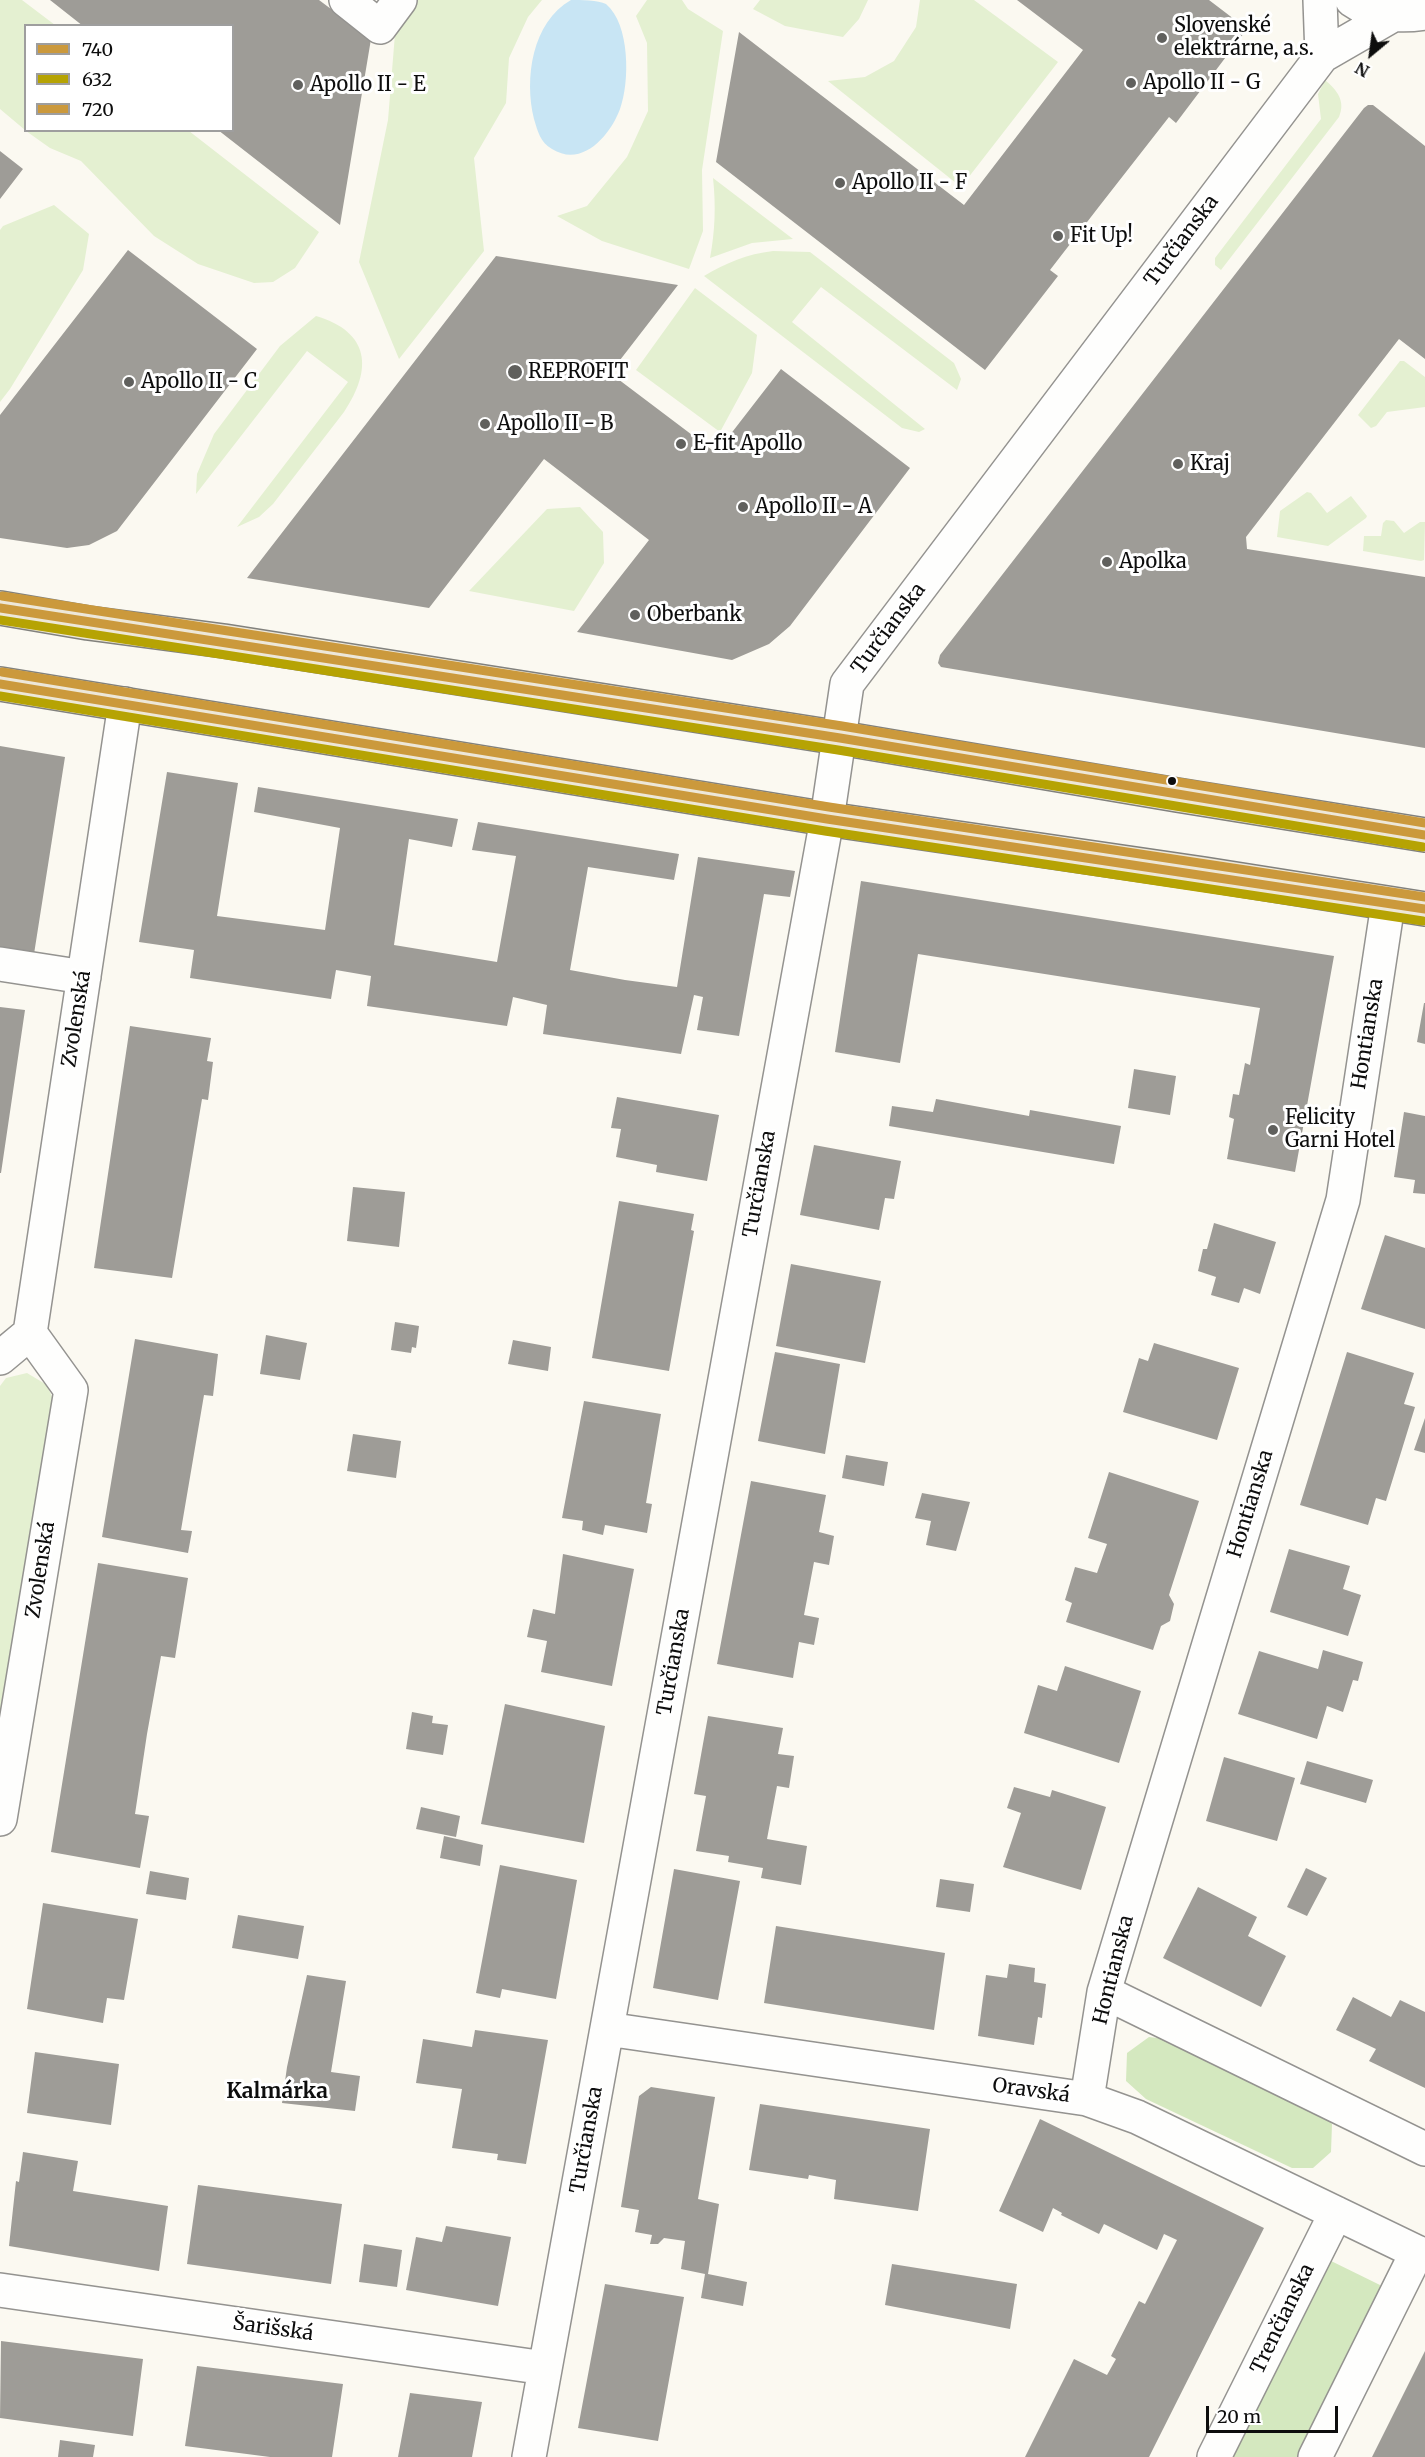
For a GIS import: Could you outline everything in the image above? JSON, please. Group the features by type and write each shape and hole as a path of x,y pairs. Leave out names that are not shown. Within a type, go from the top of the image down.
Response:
{"main road":[{"path":"0,608 88,623 224,640 840,738 1425,835"},
{"path":"0,684 827,819 1425,909"}],"street":[{"path":"346,0 380,27 400,0"},
{"path":"1296,0 1321,29"},
{"path":"1352,0 1374,11 1409,14"},
{"name":"Turčianska","path":"529,2457 827,819 847,684 1321,29 1409,14"},
{"name":"Zvolenská","path":"0,1819 71,1390 30,1333 125,704"},
{"name":"Hontianska","path":"1087,2099 1104,1992 1343,1200 1388,903"},
{"path":"0,964 84,977"},
{"path":"0,1358 30,1333"},
{"path":"1104,1992 1425,2149"},
{"name":"Oravská","path":"607,2029 1087,2099 1137,2117 1421,2254"},
{"name":"Trenčianska","path":"1214,2457 1336,2213"},
{"path":"1316,2457 1421,2254"},
{"name":"Šarišská","path":"0,2290 545,2368"}],"green space":[{"path":"0,0 22,0 54,24 24,24 24,129 0,109"},
{"path":"418,0 542,0 528,17 509,58 506,103 474,158 484,251 399,359 359,262 388,120 395,34"},
{"path":"647,0 682,0 688,9 723,31 702,170 703,231 689,269 602,241 557,216 587,206 627,157 648,111 647,43 636,16"},
{"path":"760,0 868,0 859,19 843,37 785,26 753,9"},
{"path":"920,0 974,0 1058,62 961,187 828,81 865,77 894,61 916,27"},
{"path":"1325,80 1341,101 1339,117 1221,270 1215,265 1215,258 1321,119 1318,94"},
{"path":"27,132 190,132 319,232 295,268 273,282 254,283 198,264 154,236 81,161 50,148"},
{"path":"713,178 793,239 752,243 710,258 714,218"},
{"path":"54,205 89,234 83,270 0,402 0,230 3,226"},
{"path":"773,251 810,252 954,363 961,379 957,390 821,287 792,322 925,429 919,432 902,428 704,276 737,260"},
{"path":"695,288 757,335 752,373 720,432 636,370"},
{"path":"316,316 334,323 356,342 361,354 362,367 359,381 344,412 273,504 259,517 237,527 348,382 307,351 196,494 197,474 214,434 280,346"},
{"path":"1400,361 1404,361 1425,377 1425,407 1387,412 1376,426 1371,428 1358,415"},
{"path":"1307,492 1311,493 1327,513 1351,496 1367,516 1328,546 1277,537 1280,511"},
{"path":"580,507 603,532 604,563 574,611 469,591 547,509"},
{"path":"1386,520 1394,521 1404,533 1420,522 1425,522 1424,560 1363,551 1364,536 1381,536 1383,523"},
{"path":"27,1373 47,1385 55,1404 0,1754 0,1386 6,1378"},
{"path":"1149,2037 1174,2040 1313,2106 1332,2124 1331,2152 1313,2168 1292,2168 1146,2099 1126,2081 1127,2053"},
{"path":"1325,2258 1380,2285 1380,2290 1298,2457 1224,2457"}],"water":[{"path":"571,0 589,0 606,4 620,25 626,54 623,98 615,119 602,139 584,152 574,155 563,154 552,149 542,140 534,119 530,87 534,53 547,22"}],"building":[{"name":"Apollo II - E","path":"50,0 319,0 371,39 340,225 221,132 234,132 234,24 80,24"},
{"name":"Apollo II - F","path":"1017,0 1209,0 1247,29 1176,123 1169,117 1050,270 1058,276 985,370 716,162 739,32 964,205 1083,50"},
{"path":"1368,105 1373,105 1425,146 1425,359 1399,339 1246,537 1247,549 1425,577 1425,748 941,667 938,663 940,655"},
{"path":"0,151 23,169 0,199"},
{"name":"Apollo II - C","path":"128,250 257,349 117,531 89,545 67,548 0,538 0,415"},
{"path":"496,256 678,285 610,373 716,453 781,369 910,468 790,626 769,644 732,660 577,632 649,540 544,459 429,608 247,578"},
{"path":"0,746 65,757 34,954 0,949"},
{"path":"167,772 238,783 217,916 325,930 340,828 254,812 258,787 458,819 452,847 409,839 394,945 497,962 516,856 472,850 478,822 679,854 674,880 588,867 570,970 625,980 677,987 698,857 795,871 790,897 764,894 739,1036 697,1030 703,997 694,995 681,1054 543,1034 547,1005 513,997 507,1026 367,1006 371,976 336,970 331,999 190,978 194,950 139,942"},
{"path":"861,881 1334,956 1295,1172 1227,1159 1234,1119 1229,1117 1233,1094 1239,1095 1245,1063 1250,1065 1260,1008 918,954 900,1063 835,1052"},
{"path":"1425,1003 1425,1044 1417,1042"},
{"path":"0,1007 25,1010 1,1173 0,1173"},
{"path":"130,1026 211,1038 207,1061 213,1062 208,1100 202,1099 172,1278 94,1268"},
{"path":"1134,1069 1176,1076 1170,1115 1128,1108"},
{"path":"617,1097 719,1115 707,1181 656,1172 657,1165 616,1157 621,1129 611,1128"},
{"path":"936,1099 1029,1116 1030,1110 1121,1126 1114,1164 889,1126 892,1106 933,1112"},
{"path":"1404,1112 1425,1116 1425,1194 1413,1193 1415,1180 1394,1177"},
{"path":"814,1145 901,1161 894,1199 885,1198 879,1230 800,1215"},
{"path":"353,1187 405,1192 399,1247 347,1241"},
{"path":"619,1201 694,1214 691,1230 694,1231 669,1371 592,1358"},
{"path":"1214,1223 1276,1242 1260,1294 1244,1288 1239,1303 1211,1295 1216,1277 1198,1271 1203,1249 1207,1249"},
{"path":"1385,1235 1425,1248 1425,1329 1361,1309"},
{"path":"791,1264 881,1281 865,1363 776,1346"},
{"path":"395,1322 419,1326 416,1348 412,1347 411,1353 391,1350"},
{"path":"266,1335 307,1343 300,1380 260,1374"},
{"path":"135,1339 218,1354 213,1396 204,1395 181,1530 192,1531 188,1553 102,1537"},
{"path":"513,1340 551,1347 548,1371 508,1364"},
{"path":"1154,1343 1239,1368 1217,1440 1123,1412 1139,1358 1148,1361"},
{"path":"775,1352 840,1364 825,1454 758,1441"},
{"path":"1347,1352 1414,1373 1404,1404 1415,1407 1386,1501 1376,1498 1368,1525 1300,1505"},
{"path":"584,1401 661,1414 646,1503 652,1504 647,1533 605,1525 603,1535 582,1530 583,1521 562,1518"},
{"path":"1425,1418 1425,1453 1414,1450"},
{"path":"353,1434 401,1441 396,1478 347,1471"},
{"path":"846,1455 888,1462 884,1486 842,1478"},
{"path":"1109,1472 1199,1501 1169,1595 1174,1604 1170,1621 1161,1626 1153,1650 1066,1622 1072,1603 1065,1600 1075,1567 1097,1573 1107,1544 1088,1538"},
{"path":"751,1481 826,1495 819,1532 834,1536 829,1565 814,1562 804,1615 819,1618 814,1645 799,1642 793,1678 717,1664"},
{"path":"922,1493 970,1502 956,1551 926,1545 931,1521 915,1518"},
{"path":"1289,1549 1350,1566 1343,1589 1361,1595 1348,1636 1270,1612"},
{"path":"563,1554 634,1569 612,1686 541,1672 547,1641 527,1637 533,1609 555,1614"},
{"path":"98,1563 188,1578 175,1658 161,1656 147,1734 135,1814 149,1816 140,1868 51,1852"},
{"path":"1323,1650 1363,1662 1358,1681 1353,1680 1343,1712 1327,1706 1317,1739 1238,1714 1259,1651 1318,1669"},
{"path":"1065,1666 1141,1691 1119,1763 1024,1733 1038,1685 1057,1691"},
{"path":"505,1704 605,1726 584,1843 481,1824"},
{"path":"412,1712 433,1716 432,1723 448,1725 443,1755 406,1749"},
{"path":"708,1716 783,1728 778,1754 794,1756 789,1788 777,1786 767,1839 807,1846 801,1885 761,1878 763,1868 728,1862 729,1856 696,1851 706,1796 694,1794"},
{"path":"1224,1757 1295,1778 1277,1841 1206,1821"},
{"path":"1307,1761 1373,1780 1366,1803 1300,1784"},
{"path":"1014,1787 1050,1797 1052,1790 1106,1807 1081,1890 1003,1867 1021,1813 1007,1808"},
{"path":"421,1807 460,1816 456,1837 416,1829"},
{"path":"444,1836 483,1845 480,1866 440,1858"},
{"path":"500,1865 577,1880 556,1999 502,1989 500,1998 476,1993"},
{"path":"1306,1868 1327,1878 1307,1916 1287,1907"},
{"path":"674,1869 740,1881 718,2000 653,1988"},
{"path":"150,1871 189,1878 186,1900 146,1894"},
{"path":"940,1879 974,1884 970,1912 936,1907"},
{"path":"1198,1887 1257,1917 1248,1936 1286,1956 1261,2007 1163,1958"},
{"path":"43,1903 138,1919 124,2000 107,1998 103,2023 27,2009"},
{"path":"238,1915 304,1926 298,1959 232,1948"},
{"path":"776,1926 945,1953 934,2030 764,2003"},
{"path":"1009,1964 1035,1968 1034,1982 1046,1984 1042,2018 1038,2017 1034,2045 978,2036 986,1975 1007,1978"},
{"path":"307,1975 346,1981 331,2072 360,2076 355,2111 282,2103 287,2067"},
{"path":"1353,1997 1391,2017 1400,2000 1425,2012 1425,2088 1369,2061 1376,2049 1336,2030"},
{"path":"475,2030 548,2040 526,2164 497,2160 498,2154 452,2148 462,2089 416,2083 423,2039 472,2047"},
{"path":"35,2052 119,2064 111,2125 27,2113"},
{"path":"651,2087 715,2097 698,2199 719,2204 708,2274 747,2282 743,2306 701,2298 705,2274 681,2269 685,2241 664,2238 658,2244 650,2244 652,2235 635,2232 639,2210 621,2207 639,2096"},
{"path":"760,2104 930,2129 918,2211 834,2199 836,2180 809,2175 808,2179 749,2170"},
{"path":"1040,2119 1264,2228 1149,2457 1025,2457 1074,2359 1107,2375 1116,2359 1111,2356 1139,2301 1145,2304 1177,2240 1164,2234 1157,2250 1104,2224 1099,2234 1061,2215 1062,2213 1053,2208 1043,2232 999,2211"},
{"path":"23,2152 78,2161 73,2191 168,2206 159,2271 9,2246 16,2181 19,2182"},
{"path":"198,2185 342,2204 331,2284 187,2264"},
{"path":"446,2226 511,2237 498,2306 406,2290 416,2237 442,2242"},
{"path":"364,2244 402,2250 397,2287 359,2282"},
{"path":"892,2264 1017,2284 1010,2329 885,2305"},
{"path":"605,2284 684,2297 658,2441 578,2428"},
{"path":"1,2341 143,2359 133,2436 0,2418"},
{"path":"1425,2351 1425,2457 1372,2457"},
{"path":"197,2366 343,2384 332,2457 270,2457 185,2446"},
{"path":"410,2393 482,2402 472,2457 398,2457"},
{"path":"60,2440 95,2445 93,2457 58,2457"}],"transit line":[{"name":"720","path":"2,596 842,726 1425,823"},
{"name":"740","path":"0,608 840,738 1425,835"},
{"name":"632","path":"0,620 838,750 1423,847"},
{"name":"720","path":"2,672 829,807 1425,897"},
{"name":"740","path":"0,684 827,819 1425,909"},
{"name":"632","path":"0,696 825,831 1423,921"}],"place":[{"name":"Slovenské elektrárne, a.s.","path":"1162,38"},
{"name":"Apollo II - G","path":"1131,83"},
{"name":"Apollo II - E","path":"298,85"},
{"name":"Apollo II - F","path":"840,183"},
{"name":"Fit Up!","path":"1058,236"},
{"name":"REPROFIT","path":"515,372"},
{"name":"Apollo II - C","path":"129,382"},
{"name":"Apollo II - B","path":"485,424"},
{"name":"E-fit Apollo","path":"681,444"},
{"name":"Kraj","path":"1178,464"},
{"name":"Apollo II - A","path":"743,507"},
{"name":"Apolka","path":"1107,562"},
{"name":"Oberbank","path":"635,615"},
{"name":"Felicity Garni Hotel","path":"1273,1130"}],"district":[{"name":"Kalmárka","path":"277,2092"}]}
